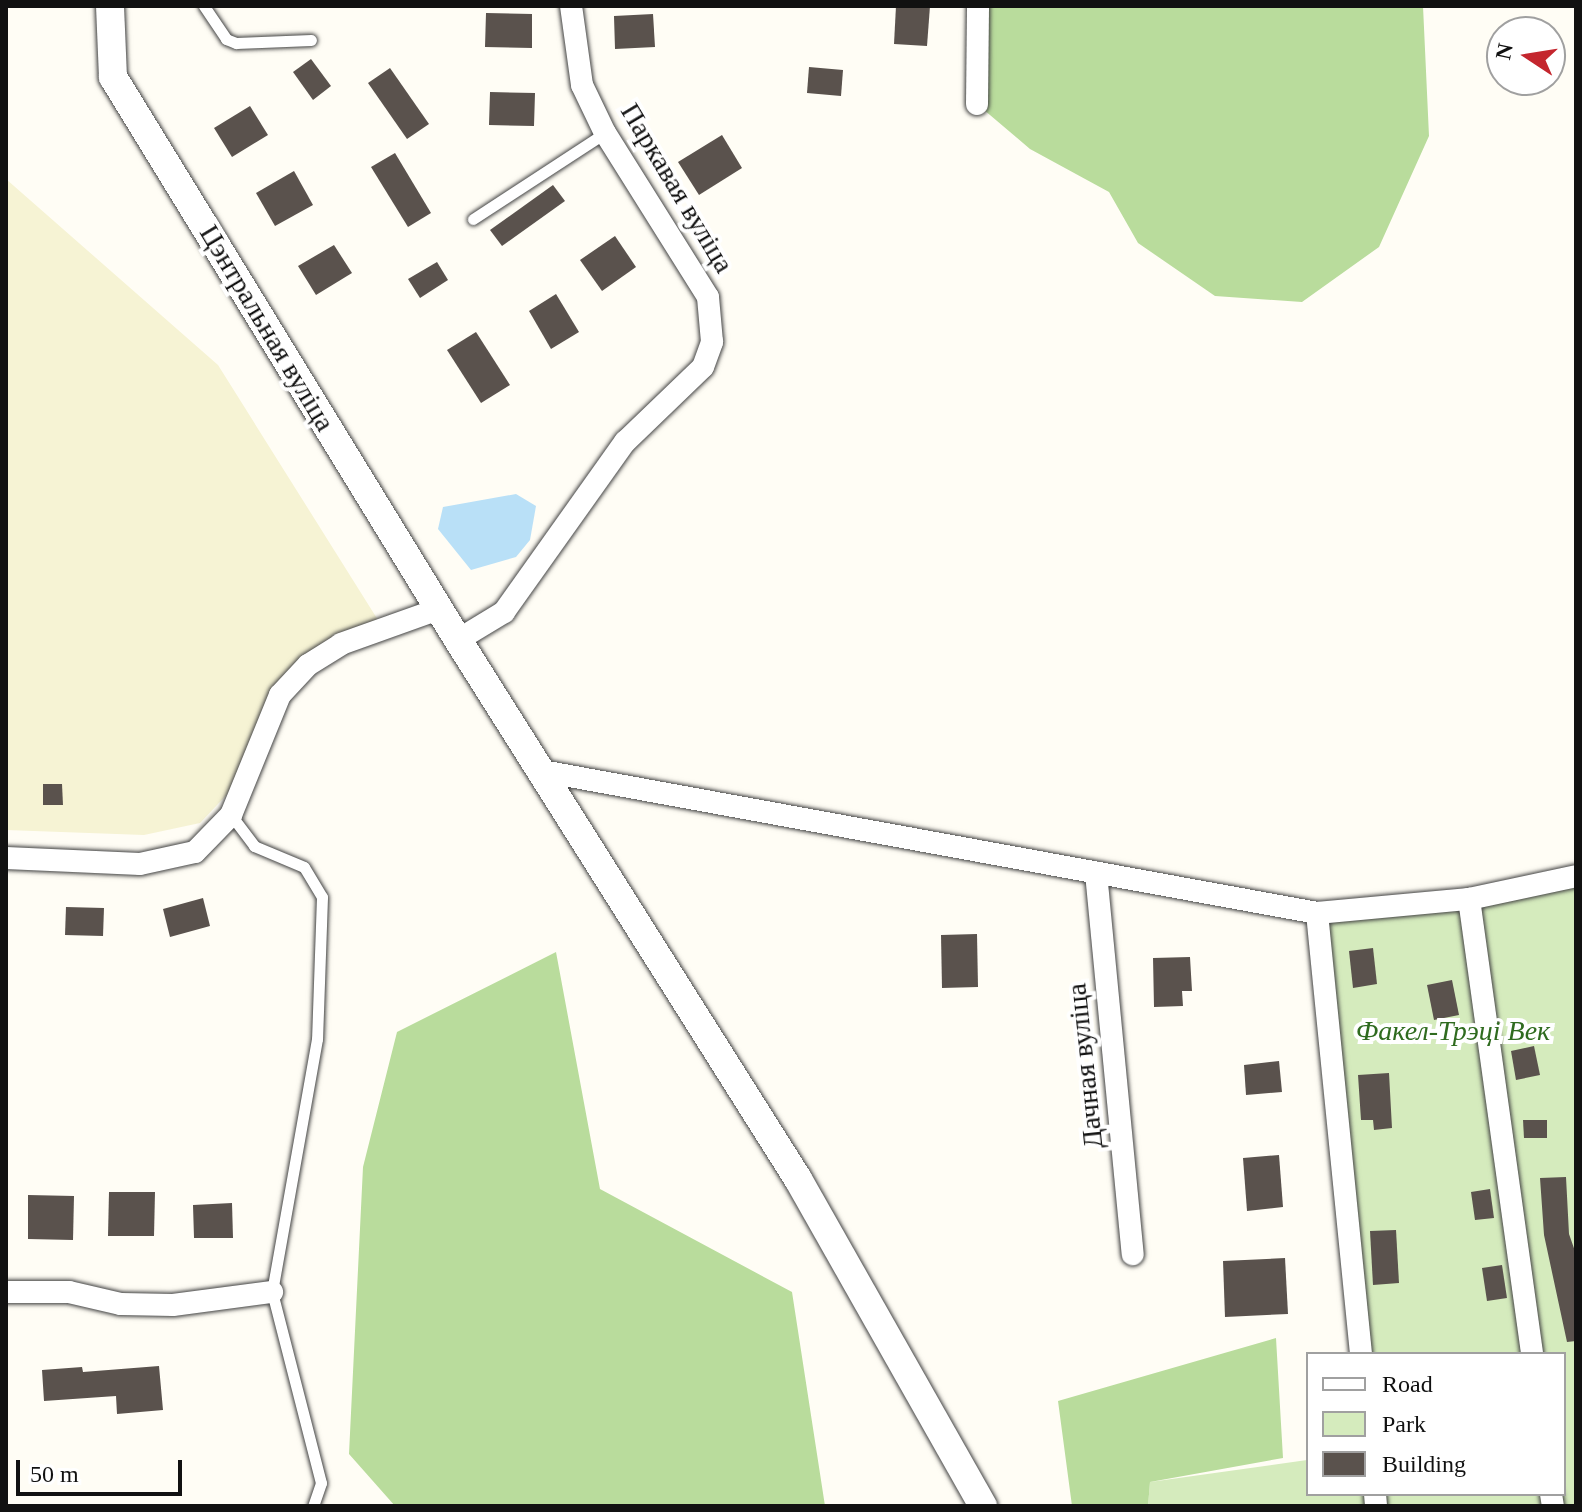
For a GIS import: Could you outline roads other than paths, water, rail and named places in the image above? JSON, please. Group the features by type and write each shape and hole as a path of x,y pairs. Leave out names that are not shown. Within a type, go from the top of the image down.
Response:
{"street":[{"name":"Цэнтральная вуліца","path":"110,6 113,77 458,640 798,1179 983,1506"},
{"name":"Паркавая вуліца","path":"458,640 504,612 625,442 703,367 712,342 708,297 605,133 582,85 571,6"},
{"path":"977,104 978,6"},
{"path":"6,858 140,864 195,852 231,815 280,695 308,665 341,644 439,609"},
{"path":"542,771 1317,913 1469,899 1576,876"},
{"name":"Дачная вуліца","path":"1096,873 1133,1254"},
{"path":"1469,899 1532,1352"},
{"path":"1317,913 1361,1352"},
{"path":"6,1292 69,1292 121,1304 173,1305 272,1292"}],"lane":[{"path":"204,6 226,39 236,43 311,40"},
{"path":"473,219 605,133"},
{"path":"231,815 254,846 304,867 322,897 317,1039 272,1292 321,1483 313,1506"}],"water":[{"path":"516,494 536,506 530,540 516,557 471,570 438,529 443,507"}],"park label":[{"name":"Факел-Трэці Век","path":"1453,1031"}]}
